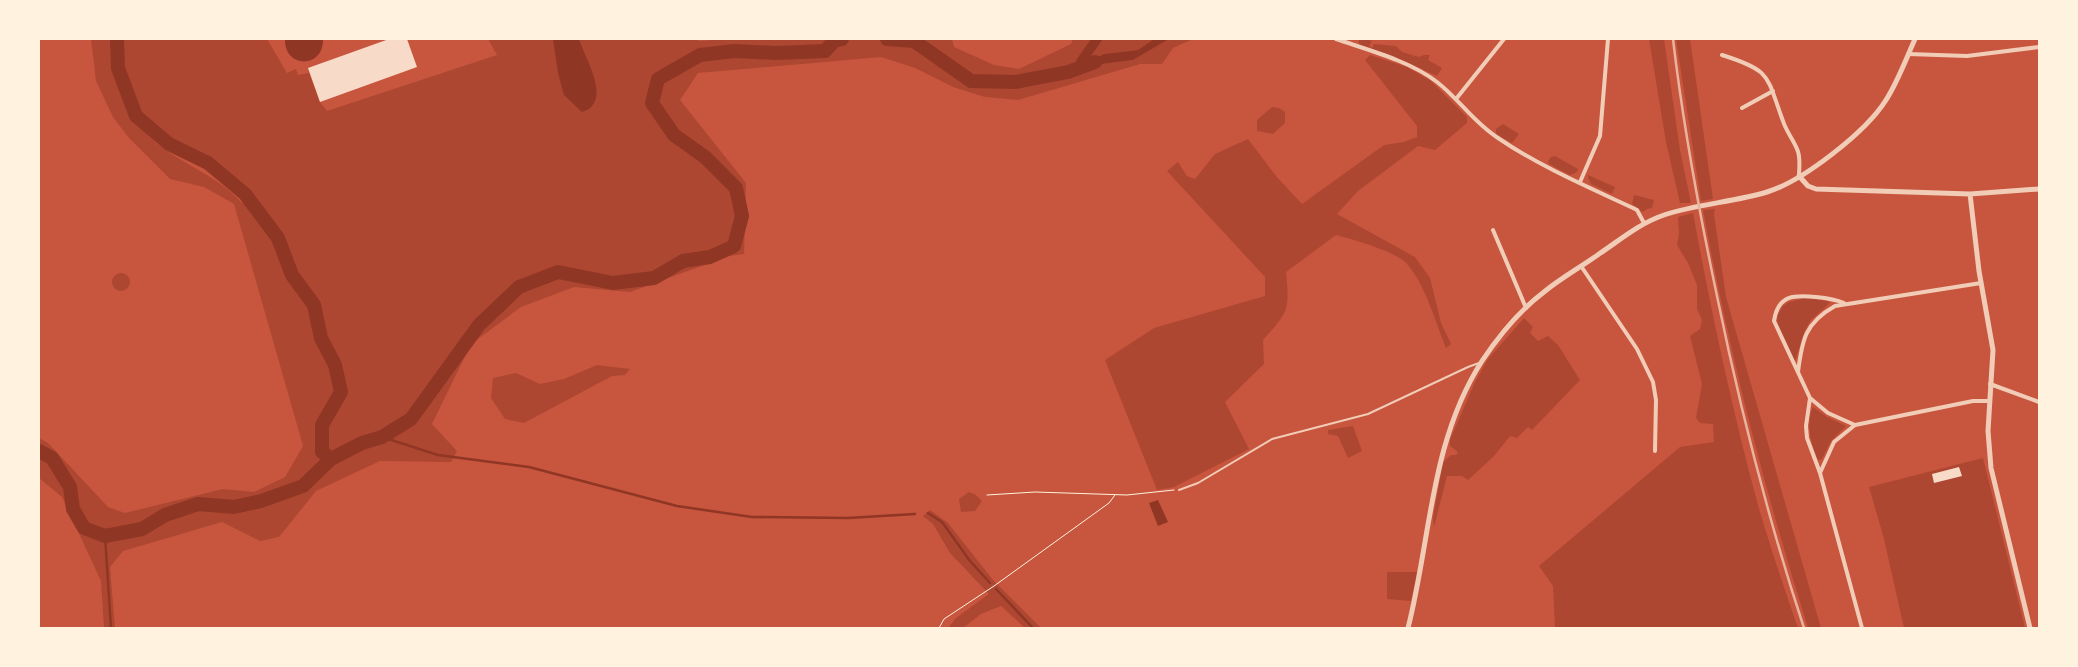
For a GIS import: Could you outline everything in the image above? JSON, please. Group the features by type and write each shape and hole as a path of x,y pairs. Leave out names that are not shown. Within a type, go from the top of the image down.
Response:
{"street":[{"path":"1336,39 1347,41 1407,64 1426,74 1456,99 1475,120 1500,140 1637,210 1644,223"},
{"path":"1456,99 1504,39"},
{"path":"1580,182 1600,136 1608,39"},
{"path":"1408,628 1416,598 1441,456 1454,418 1481,363 1493,346 1526,308 1542,293 1644,223 1673,212 1766,192 1800,176 1827,157 1871,119 1887,98 1915,39"},
{"path":"1908,54 1967,56 2039,47"},
{"path":"1722,55 1741,60 1756,68 1768,81 1773,90 1782,121 1798,152 1800,176 1808,186 1816,189 1970,194 2039,189"},
{"path":"1742,108 1773,90"},
{"path":"1970,194 1981,283 1992,343 1988,431 1991,468 2030,628"},
{"path":"1493,230 1526,308"},
{"path":"1581,266 1637,349 1653,382 1656,400 1655,451"},
{"path":"1798,372 1800,350 1806,332 1825,312 1844,303 1981,283"},
{"path":"1844,303 1836,300 1798,295 1787,298 1778,308 1774,321 1810,398 1828,414 1855,425"},
{"path":"1990,384 2039,402"},
{"path":"1810,398 1806,426 1807,438 1820,473 1862,628"},
{"path":"1820,473 1834,442 1855,425 1973,401 1989,401"}],"lane":[{"path":"1179,490 1198,483 1272,439 1368,414 1468,366 1481,363"}],"path":[{"path":"987,495 1034,492 1127,495 1179,490"},
{"path":"939,628 944,619 994,586 1109,503 1115,494"}],"shaded area":[{"path":"91,39 111,39 113,60 122,96 138,125 165,150 222,185 242,203 256,201 229,174 210,160 177,144 143,117 131,97 122,69 121,39 267,39 287,73 296,69 298,75 309,73 320,102 327,111 497,55 488,39 698,39 699,41 726,39 952,39 954,47 994,65 1019,69 1071,44 1073,39 1091,39 1076,60 1081,73 1102,64 1133,60 1169,39 1193,39 1173,48 1162,64 1140,64 1018,100 985,97 953,87 915,68 881,57 698,73 680,100 746,183 744,254 729,256 630,292 574,287 521,307 471,344 432,424 457,451 451,462 380,461 316,491 279,537 260,541 222,522 123,551 110,567 115,628 104,628 101,581 62,497 39,478 39,438 48,443 108,507 125,513 223,489 254,492 285,477 303,446 234,204 204,187 170,179 129,138 113,117 96,81"},
{"path":"285,39 323,39 322,49 317,56 304,62 291,56 286,49"},
{"path":"553,39 579,39 593,73 597,91 596,99 590,108 582,112 564,95 558,73"},
{"path":"1091,39 1103,39 1091,56 1093,59 1104,54 1138,50 1154,39 1169,39 1133,60 1102,64 1080,73 1076,60"},
{"path":"1103,39 1154,39 1138,50 1104,54 1093,59 1091,56"},
{"path":"1649,39 1664,39 1680,150 1691,203 1680,203 1666,142"},
{"path":"1676,39 1690,39 1713,199 1701,201"},
{"path":"1359,40 1372,41 1369,46 1372,48 1374,44 1396,46 1402,52 1419,57 1430,55 1428,60 1442,68 1437,76 1402,60 1359,46"},
{"path":"1370,55 1407,67 1431,81 1467,117 1467,123 1435,150 1418,146 1358,191 1337,214 1415,257 1430,278 1441,323 1451,344 1446,348 1425,293 1414,273 1402,259 1363,243 1336,235 1286,272 1287,303 1278,323 1263,340 1264,364 1225,402 1249,449 1174,487 1157,490 1105,360 1154,328 1265,296 1265,277 1167,171 1178,162 1187,176 1195,179 1215,154 1248,139 1276,176 1302,204 1384,145 1404,142 1417,137 1417,126 1365,60"},
{"path":"1272,107 1279,108 1285,112 1285,123 1273,134 1257,131 1257,120"},
{"path":"1503,124 1519,134 1512,143 1496,134 1496,129"},
{"path":"1555,156 1578,169 1577,172 1570,175 1549,164 1548,161 1551,157"},
{"path":"1588,175 1615,187 1612,194 1591,184"},
{"path":"1634,195 1654,200 1652,208 1643,212 1632,204"},
{"path":"1715,209 1714,214 1726,297 1821,628 1808,628 1777,525 1749,421 1724,316 1703,210"},
{"path":"1693,213 1722,360 1748,469 1767,536 1798,628 1555,628 1553,586 1539,566 1680,447 1714,442 1713,424 1700,423 1696,418 1702,384 1690,336 1700,329 1702,320 1697,309 1697,285 1688,263 1677,245 1679,233 1678,217"},
{"path":"117,273 125,273 130,278 128,289 117,291 112,286 112,278"},
{"path":"1805,298 1830,303 1811,320 1805,330 1795,361 1778,326 1777,316 1783,306 1789,302"},
{"path":"1524,318 1533,327 1530,333 1538,341 1548,336 1558,345 1580,380 1532,430 1528,427 1517,438 1510,436 1494,456 1468,480 1462,476 1447,476 1434,527 1433,518 1443,462 1458,452 1450,446 1450,440 1475,382 1488,359"},
{"path":"597,365 630,369 625,375 612,376 524,423 505,419 491,398 493,378 516,373 540,384 564,379"},
{"path":"1813,407 1827,417 1846,426 1831,441 1822,459 1818,460 1811,441 1809,427"},
{"path":"1353,426 1362,451 1348,458 1338,436 1328,434 1328,430"},
{"path":"1983,458 2025,628 1904,628 1884,539 1869,487"},
{"path":"969,492 976,495 982,501 975,511 961,512 959,499"},
{"path":"1158,500 1168,522 1158,526 1149,503"},
{"path":"930,510 948,523 993,580 1041,628 1025,628 1001,606 981,614 963,628 948,628 956,618 989,594 950,553 933,524 923,516"},
{"path":"1387,572 1417,572 1411,601 1387,599"}],"building":[{"path":"389,39 407,39 417,67 320,102 308,68"},
{"path":"1959,467 1962,476 1934,483 1932,474"}],"waterway":[{"path":"117,39 118,68 136,116 169,144 208,163 245,194 278,238 292,275 314,305 321,338 335,365 341,392 322,425 322,452 331,459"},
{"path":"39,451 52,458 70,487 73,509 84,528 105,536 142,529 165,515 198,504 234,507 261,501 303,486 331,459 362,443 382,437 411,419 479,325 519,287 558,272 613,283 654,278 683,261 710,257 734,246 742,216 736,188 705,157 674,135 652,103 658,79 700,55 734,51 776,53 825,51 834,41 842,39"},
{"path":"887,39 914,41 971,81 1016,82 1068,72 1095,62"},
{"path":"382,437 438,455 529,467 677,506 752,517 848,518 915,514"},
{"path":"928,513 942,522 970,561 990,583"},
{"path":"105,536 111,628"},
{"path":"996,589 1033,628"}],"railway":[{"path":"1673,39 1692,168 1726,338 1745,422 1767,505 1804,628"}]}
